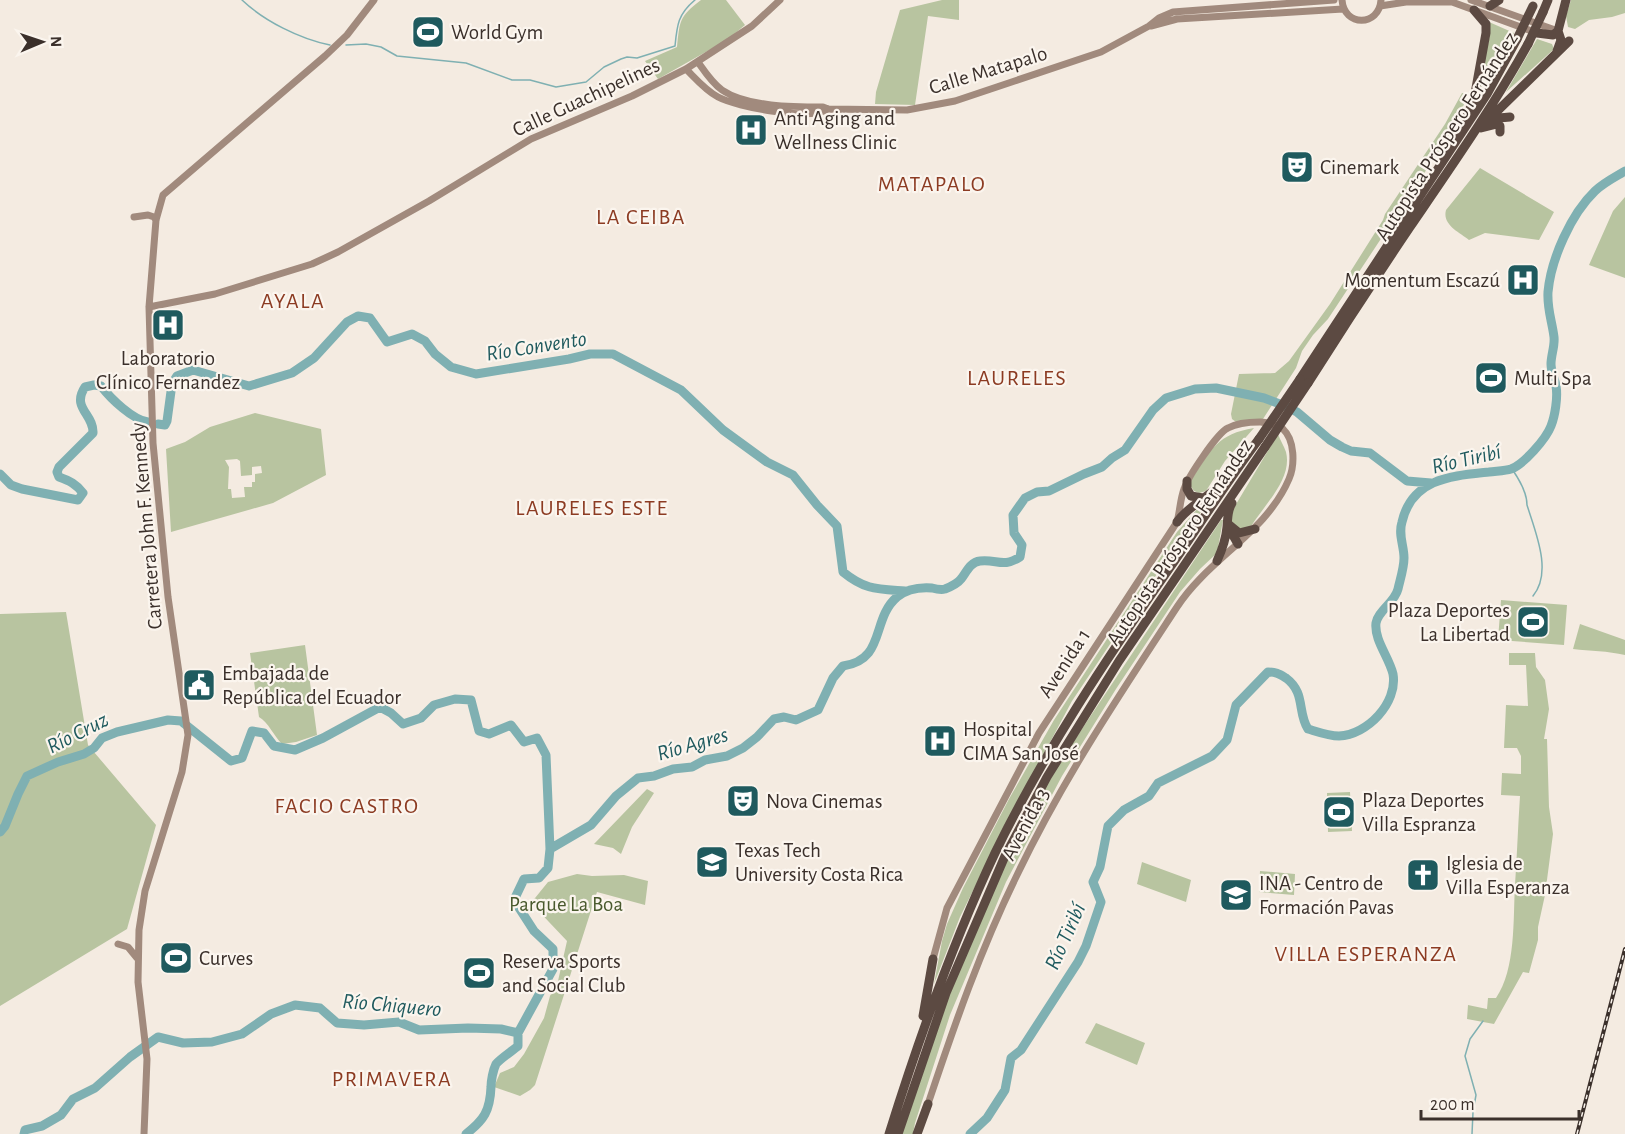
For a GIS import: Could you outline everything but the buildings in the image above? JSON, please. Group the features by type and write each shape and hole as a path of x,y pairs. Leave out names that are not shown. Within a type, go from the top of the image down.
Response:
{"highway":[{"path":"1490,6 1499,0"},
{"name":"Autopista Próspero Fernández","path":"889,1134 920,1037 973,903 996,852 1038,773 1109,656 1352,313 1442,180 1513,70 1548,0"},
{"path":"1442,180 1488,119 1555,56 1563,36 1562,16 1566,0"},
{"name":"Autopista Próspero Fernández","path":"1304,381 1487,94 1535,3"},
{"path":"1447,155 1474,99 1481,63 1486,24 1474,10"},
{"path":"1537,33 1563,36"},
{"path":"1488,119 1510,117"},
{"path":"1481,128 1497,124 1500,126 1500,132"},
{"path":"1177,522 1188,508 1217,489 1234,466 1260,444"},
{"name":"Autopista Próspero Fernández","path":"898,1134 945,993 1005,856 1047,777 1119,661 1259,456 1260,444"},
{"path":"1217,561 1228,524 1228,510 1259,456"},
{"path":"1187,481 1188,493 1195,498 1203,498"},
{"path":"1228,524 1239,533 1255,529"},
{"path":"1228,524 1238,544"},
{"path":"920,1037 933,959"},
{"path":"917,1134 927,1104"}],"street":[{"name":"Carretera John F. Kennedy","path":"144,1134 147,1059 137,958 143,900 182,772 188,735 168,597 153,443 149,307 156,220 163,195 325,56 347,35 374,0"},
{"name":"Calle Guachipelines","path":"149,307 212,295 312,264 342,250 531,139 632,96 687,69 752,26 780,0"},
{"name":"Calle Matapalo","path":"698,62 710,80 724,91 741,98 775,105 823,106 828,109 908,110 955,101 1101,52 1173,12 1334,0"},
{"path":"1342,0 1343,9 1351,18 1362,21 1371,18 1380,3 1440,1 1462,4 1537,33"},
{"path":"1471,0 1563,36"},
{"name":"Calle Matapalo","path":"1149,26 1176,19 1343,9"},
{"name":"Calle Matapalo","path":"687,69 717,97 738,105 801,113 823,112 828,109"},
{"path":"134,217 148,214 156,220"},
{"name":"Avenida 3","path":"927,1104 953,1029 1017,873 1086,746 1180,603 1202,575 1255,529 1277,501 1289,478 1293,465 1292,450 1288,436 1283,429 1272,423 1248,422 1226,428"},
{"name":"Avenida 1","path":"933,959 947,909 1039,733 1177,522 1187,481 1226,428"},
{"path":"118,944 132,950 137,958"}],"green space":[{"path":"701,0 726,0 745,25 727,40 658,79 645,61 677,47 682,20 688,11"},
{"path":"942,0 959,0 959,20 928,16 915,105 875,104 876,92 900,10"},
{"path":"1571,0 1625,0 1625,13 1589,20 1575,29 1568,27 1566,16"},
{"path":"1489,22 1514,33 1480,89 1490,36"},
{"path":"1537,39 1552,44 1554,49 1506,92"},
{"path":"1462,93 1468,94 1454,128 1328,319 1302,351 1296,368 1263,419 1236,422 1232,419 1231,414 1239,374 1275,373 1289,361 1330,304 1385,214 1445,124"},
{"path":"1480,168 1554,212 1539,240 1485,233 1469,240 1449,224 1446,220 1446,210"},
{"path":"1625,197 1625,278 1589,265 1613,211"},
{"path":"255,413 321,429 326,475 273,503 171,532 166,449 185,442 210,427","holes":["225,460 240,461 241,476 252,475 252,467 261,466 262,473 255,474 252,487 244,487 245,497 232,498 231,489 228,489 229,467"]},
{"path":"1254,428 1225,461 1206,491 1199,493 1194,491 1190,485 1192,479 1210,451 1232,434"},
{"path":"1278,434 1286,452 1287,462 1281,482 1250,528 1235,529 1229,516"},
{"path":"1210,500 1171,553 1072,701 960,917 934,984 947,924 963,888 1009,799 1054,720 1177,532 1199,507"},
{"path":"1223,520 1217,553 1180,592 1116,689 1062,776 1006,882 950,1015 913,1134 902,1134 941,1012 986,903 1046,783"},
{"name":"Plaza Deportes La Libertad","path":"1501,600 1567,605 1564,645 1498,640"},
{"path":"66,612 88,745 156,825 127,929 0,1006 0,614"},
{"path":"1580,624 1625,640 1625,655 1573,649"},
{"path":"305,645 317,735 282,744 266,722 259,717 250,653"},
{"path":"1509,653 1535,653 1536,667 1545,680 1549,709 1544,739 1547,739 1549,807 1553,834 1545,895 1538,927 1538,940 1529,973 1523,972 1494,1024 1467,1019 1468,1005 1487,1009 1488,998 1496,998 1507,973 1512,943 1520,796 1501,795 1502,773 1521,774 1521,756 1517,748 1504,748 1506,705 1528,706 1526,665 1509,665"},
{"path":"647,789 654,793 632,827 621,854 613,848 594,844"},
{"name":"Plaza Deportes Villa Espranza","path":"1350,792 1352,831 1328,832 1327,793"},
{"path":"1142,862 1191,880 1186,902 1137,884"},
{"path":"1260,871 1295,874 1294,895 1259,892"},
{"name":"Parque La Boa","path":"577,874 624,875 648,881 645,905 597,892 535,1085 520,1096 494,1087 500,1073 514,1067 524,1054 544,1018 550,996 558,981 567,941 531,903 548,882"},
{"path":"1096,1023 1145,1043 1137,1065 1085,1043"}],"waterway":[{"path":"242,0 283,28 330,45"},
{"path":"346,45 366,44 381,47 397,56 466,63 512,80 530,80 556,87 586,82 604,67 621,59 637,58 675,46 679,20 695,0"},
{"name":"Río Tiribí","path":"970,1134 987,1118 1005,1090 1011,1058 1021,1050 1086,946 1101,902 1093,882 1100,867 1108,826 1124,810 1149,796 1158,783 1212,756 1227,740 1236,705 1268,672 1279,674 1292,684 1299,696 1308,729 1320,733 1339,736 1360,730 1370,724 1385,706 1391,696 1393,674 1379,642 1376,623 1398,589 1404,562 1401,527 1407,507 1415,496 1435,482 1461,475 1511,469 1528,457 1544,438 1552,422 1556,401 1556,386 1551,364 1554,337 1548,298 1553,266 1570,224 1586,201 1602,185 1625,171"},
{"name":"Río Convento","path":"158,424 165,425 167,421 172,384 177,376 193,370 249,386 292,373 314,358 347,322 358,316 370,318 387,342 412,334 425,341 435,354 451,367 476,374 590,354 613,354 681,390 723,430 767,462 793,475 837,526 843,572 872,588 905,591"},
{"name":"Río Convento","path":"0,474 11,485 22,489 78,500 83,493 78,487 59,477 57,472 59,467 93,433 80,400 85,387 101,386 116,403 129,413 148,422"},
{"name":"Río Agres","path":"466,1134 485,1114 496,1064 518,1046 518,1033 553,969 553,949 534,931 514,900 524,879 539,878 548,868 550,849 591,825 616,796 638,778 654,776 673,769 692,767 705,760 727,756 743,748 757,737 774,719 784,717 796,720 818,710 833,678 843,666 857,662 866,656 889,606 897,597 918,588 942,589 954,585 977,562 1004,563 1020,557 1022,545 1014,533 1013,515 1025,498 1037,492 1049,491 1102,467 1125,450 1153,410 1166,398 1195,389 1216,388 1264,398 1297,412 1330,440 1342,447 1351,451 1370,453 1407,481 1431,483"},
{"path":"1512,469 1524,491 1540,551 1542,575 1533,596"},
{"name":"Río Cruz","path":"0,832 5,826 27,776 58,762 84,754 94,748 102,738 117,732 168,720 181,721 231,761 242,758 252,731 264,733 274,746 295,750 323,738 380,707 403,724 421,718 434,705 455,699 471,700 479,731 489,734 511,725 524,742 537,738 546,755 550,849"},
{"name":"Río Chiquero","path":"24,1134 25,1130 42,1126 61,1115 73,1099 95,1088 130,1057 158,1037 183,1043 212,1042 242,1034 271,1014 295,1005 320,1008 337,1023 364,1025 399,1022 419,1030 468,1028 501,1029 518,1033"},
{"path":"1472,1134 1476,1095 1465,1056 1470,1039 1483,1021"}],"railway":[{"path":"1577,1134 1625,949"}],"place":[{"name":"World Gym","path":"428,32"},
{"name":"Anti Aging and Wellness Clinic","path":"751,130"},
{"name":"Cinemark","path":"1297,167"},
{"name":"Momentum Escazú","path":"1523,280"},
{"name":"Laboratorio Clínico Fernandez","path":"168,325"},
{"name":"Multi Spa","path":"1491,378"},
{"name":"Plaza Deportes La Libertad","path":"1533,622"},
{"name":"Embajada de República del Ecuador","path":"199,685"},
{"name":"Hospital CIMA San José","path":"940,741"},
{"name":"Nova Cinemas","path":"743,801"},
{"name":"Plaza Deportes Villa Espranza","path":"1339,812"},
{"name":"Texas Tech University Costa Rica","path":"712,862"},
{"name":"Iglesia de Villa Esperanza","path":"1423,875"},
{"name":"INA - Centro de Formación Pavas","path":"1236,895"},
{"name":"Curves","path":"176,958"},
{"name":"Reserva Sports and Social Club","path":"479,973"}],"district":[{"name":"MATAPALO","path":"932,183"},
{"name":"LA CEIBA","path":"641,216"},
{"name":"AYALA","path":"293,300"},
{"name":"LAURELES","path":"1017,377"},
{"name":"LAURELES ESTE","path":"592,507"},
{"name":"FACIO CASTRO","path":"347,805"},
{"name":"VILLA ESPERANZA","path":"1366,953"},
{"name":"PRIMAVERA","path":"392,1078"}]}
